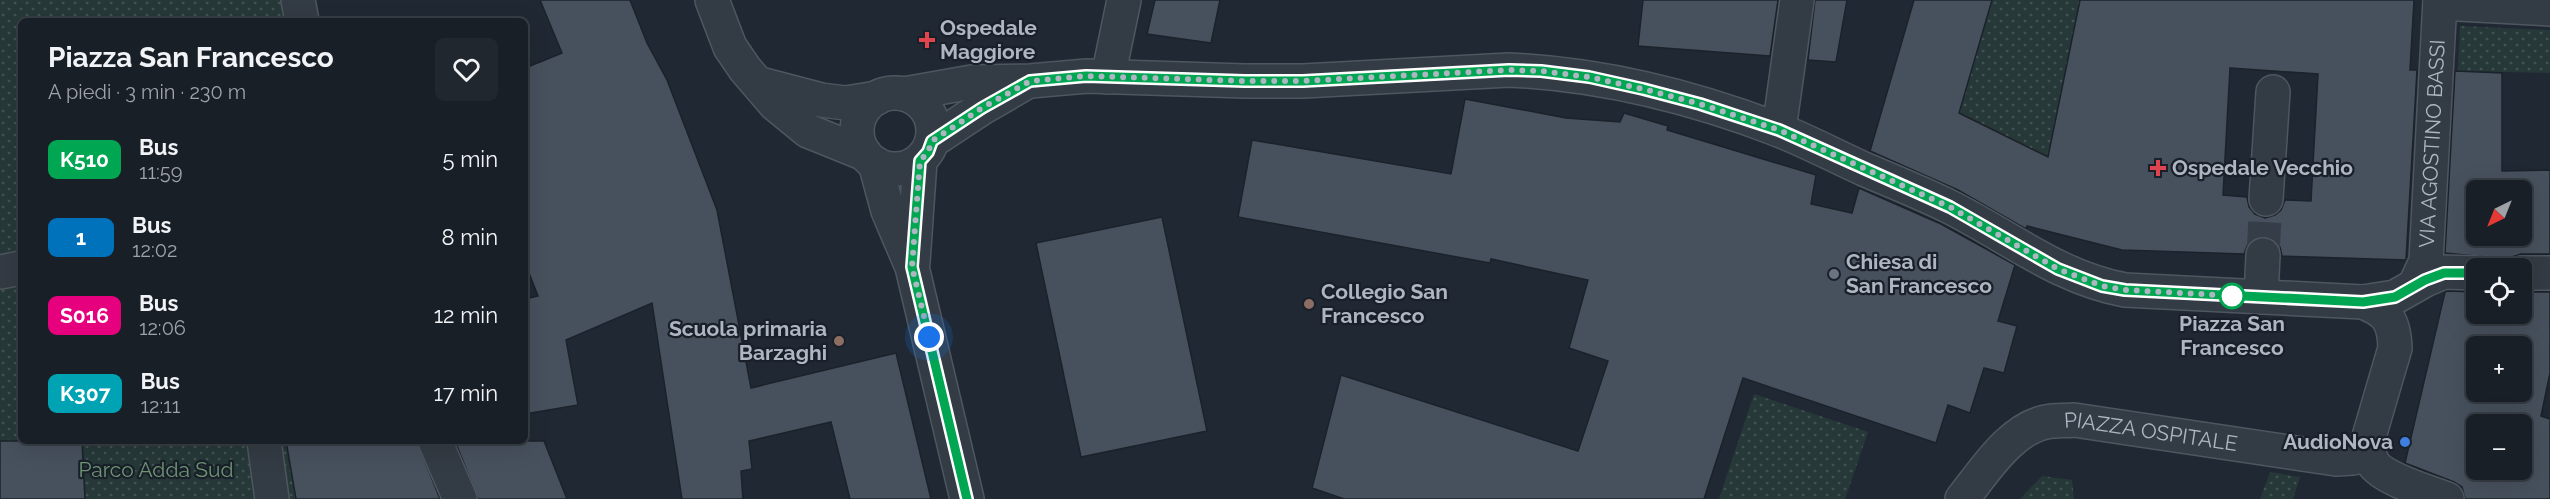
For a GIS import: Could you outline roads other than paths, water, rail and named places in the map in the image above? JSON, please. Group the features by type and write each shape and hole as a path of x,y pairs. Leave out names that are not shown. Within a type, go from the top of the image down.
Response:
{"street":[{"path":"298,0 301,18"},
{"path":"712,0 730,47 744,69 760,84 775,104 808,131 898,169 909,167 982,108 1030,81"},
{"path":"1108,77 1124,0"},
{"path":"1779,130 1797,0"},
{"path":"2440,2 2550,9"},
{"name":"VIA AGOSTINO BASSI","path":"2415,285 2426,261 2440,2"},
{"path":"760,84 820,100 846,103 972,82 1030,81 1086,76 1303,81 1509,70 1541,71 1589,77 1643,89 1700,104 1779,130 1950,207 2058,269 2102,286 2125,290 2363,302 2395,297 2415,285 2444,273 2466,273"},
{"path":"2266,199 2273,92"},
{"path":"912,267 931,117 925,106 890,96 867,105 860,116 857,129 859,142 870,159 888,211 912,267 967,499"},
{"path":"2261,297 2263,255"},
{"path":"0,272 18,269"},
{"path":"2532,273 2550,273"},
{"path":"2363,302 2378,309 2388,318 2394,332 2395,348 2368,440 2371,459 2390,476 2447,499"},
{"name":"PIAZZA OSPITALE","path":"1962,499 2004,448 2026,430 2046,422 2074,420 2336,459 2371,459"},
{"path":"264,444 272,499"},
{"path":"436,444 460,499"}],"tunnel":[{"path":"2263,255 2266,199"}],"place":[{"name":"Ospedale Maggiore","path":"927,40"},
{"name":"Ospedale Vecchio","path":"2158,168"},
{"name":"Chiesa di San Francesco","path":"1834,274"},
{"name":"Piazza San Francesco","path":"2232,296"},
{"name":"Collegio San Francesco","path":"1309,304"},
{"name":"Scuola primaria Barzaghi","path":"839,341"},
{"name":"AudioNova","path":"2405,442"}],"park label":[{"name":"Parco Adda Sud","path":"156,470"}]}
